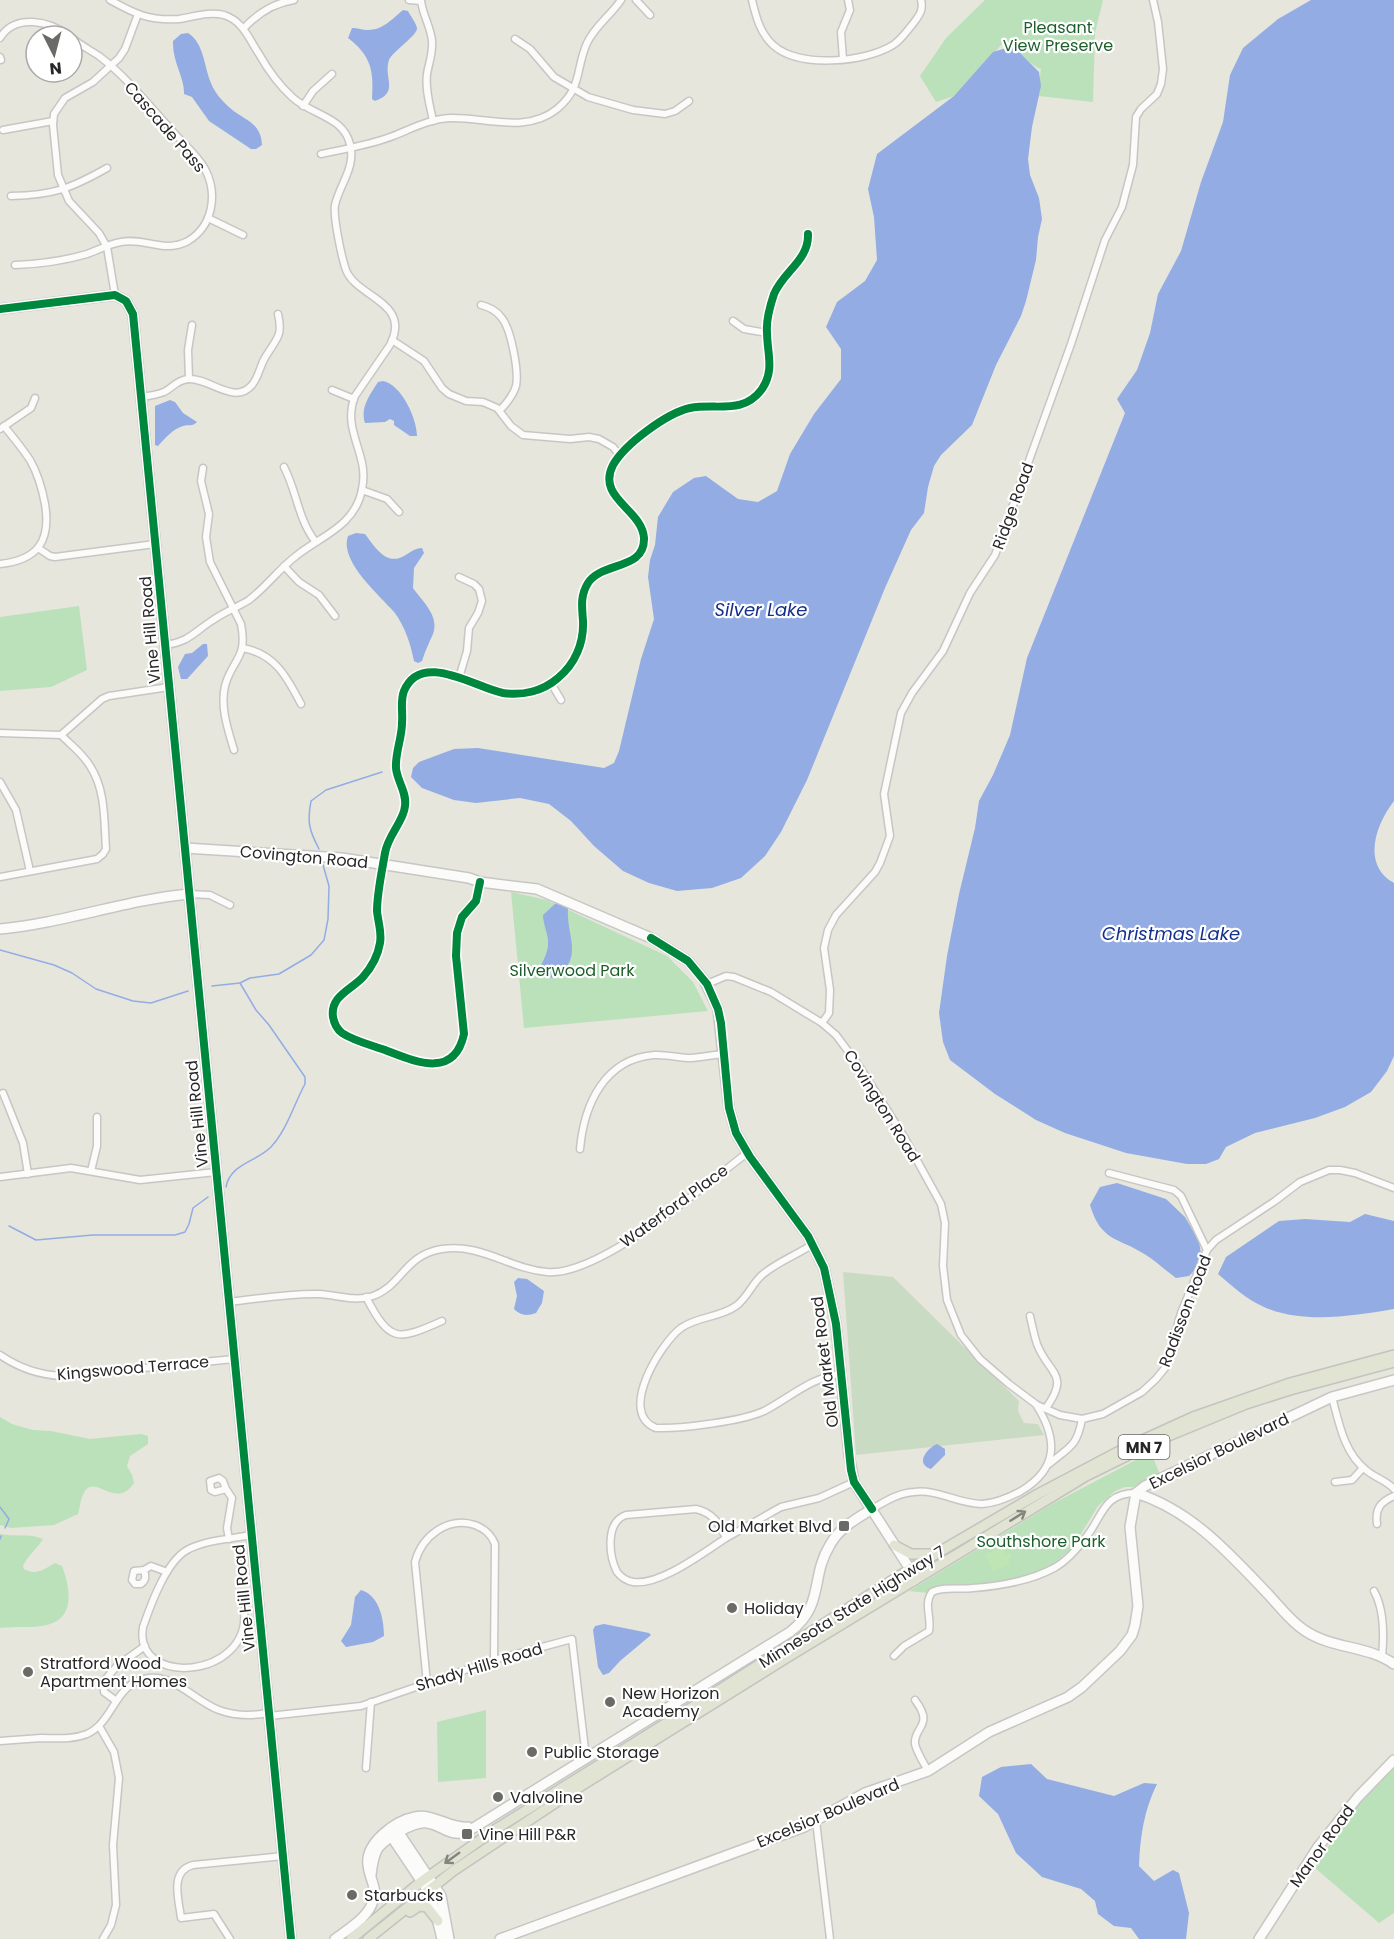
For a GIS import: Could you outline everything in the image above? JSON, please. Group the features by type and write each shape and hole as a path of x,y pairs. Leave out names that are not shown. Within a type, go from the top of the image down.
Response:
{"main road":[{"name":"Minnesota State Highway 7","path":"351,1939 425,1879 496,1828 910,1569 1084,1468 1192,1417 1290,1383 1394,1355"},
{"name":"Minnesota State Highway 7","path":"370,1939 477,1854 573,1791 1086,1476 1194,1424 1257,1401 1394,1362"},
{"path":"894,1545 916,1555 932,1554 943,1550"},
{"path":"370,1939 380,1936 419,1906 429,1908 438,1921"}],"street":[{"path":"110,0 147,18 222,14 232,18 244,28 273,76 293,98 303,106 336,122 344,131 351,148 351,163 335,207 344,264 350,278 382,302 392,314 395,330 392,340 354,399 350,414 350,424 363,465 362,490 347,520 315,541 249,599 213,620 189,639 165,645"},
{"path":"244,28 254,17 283,2 294,0"},
{"path":"409,0 421,1 432,39 427,95 434,121"},
{"path":"321,154 371,144 434,121 449,118 497,123 531,121 546,116 556,110 574,90 586,45 594,31 621,0"},
{"path":"636,0 650,15"},
{"path":"752,0 756,19 765,36 782,52 810,61 843,59 892,46 921,13 921,0"},
{"path":"843,59 841,32 850,10 848,0"},
{"name":"Ridge Road","path":"822,1023 829,1013 830,990 824,948 828,930 836,915 875,872 890,836 884,794 901,713 912,693 943,651 970,593 995,555 1071,344 1105,240 1122,207 1132,165 1136,117 1156,94 1161,84 1158,22 1153,0"},
{"path":"0,309 115,295 107,247 99,233 69,201 57,175 53,122 58,105 65,98 93,82 112,67 126,50 138,14"},
{"name":"Cascade Pass","path":"0,38 4,32 16,24 32,22 44,24"},
{"path":"515,39 530,49 554,77 588,97 633,110 665,114 675,111 689,101"},
{"name":"Cascade Pass","path":"84,47 112,67 143,98 204,167 212,196 208,218"},
{"path":"303,106 313,91 332,74"},
{"path":"3,130 53,122"},
{"path":"11,196 39,195 63,190 107,168"},
{"path":"15,265 46,264 70,259 126,241 160,247 174,246 187,241 199,232 208,218 243,235"},
{"path":"480,882 476,901 462,917 457,933 456,956 464,1025 462,1043 452,1057 444,1062 427,1064 338,1030 333,1017 334,1003 363,977 380,947 381,931 377,912 387,843 405,807 396,768 404,692 413,678 436,671 490,689 514,694 538,690 568,669 580,647 583,624 581,603 591,579 605,569 635,559 643,547 641,526 611,490 610,474 613,466 620,456 655,425 672,414 695,407 739,406 755,397 762,389 769,373 770,363 768,316 775,294 788,272 803,257 808,234"},
{"name":"Vine Hill Road","path":"115,295 126,301 133,314 291,1939"},
{"path":"481,305 495,311 505,322 516,366 517,376 513,395 500,410"},
{"path":"141,397 158,394 174,384 189,379 234,393 246,391 255,381 266,356 277,342 280,330 278,314"},
{"path":"733,321 751,332 767,333"},
{"path":"189,379 188,350 192,325"},
{"path":"392,340 424,361 442,388 449,394 466,401 490,404 500,410 511,426 523,435 599,439 613,447 620,456"},
{"path":"332,390 354,399"},
{"path":"0,564 26,558 38,548 46,533 43,492 30,460 2,428 31,408 35,398"},
{"path":"284,467 295,489 304,524 315,541"},
{"path":"203,468 201,481 209,514 207,550 214,573 241,624 243,648 238,662 228,677 224,695 226,722 234,750"},
{"path":"362,490 387,499 399,512"},
{"path":"38,548 55,557 155,544"},
{"path":"284,566 299,582 320,595 335,616"},
{"path":"459,577 479,589 482,601 469,628 467,651 459,678"},
{"path":"243,648 260,652 282,669 302,704"},
{"path":"551,683 561,700"},
{"path":"61,735 102,699 169,687"},
{"path":"0,733 61,735 84,758 96,777 102,800 106,849 98,859 0,877"},
{"path":"0,782 16,810 30,872"},
{"name":"Covington Road","path":"185,848 342,858 469,878 480,882 537,889 651,938 688,960 707,984 726,976 734,976 771,992 822,1023 836,1035 859,1066 903,1135 941,1204 945,1223 943,1266 947,1300 961,1335 980,1359 1037,1405"},
{"path":"0,929 45,923 124,904 189,894 210,895 230,905"},
{"name":"Old Market Road","path":"707,984 718,1009 731,1120 747,1153 813,1244 829,1284 836,1324 849,1455 854,1482 915,1580"},
{"path":"580,1149 582,1130 596,1091 621,1065 645,1056 692,1058 724,1054"},
{"path":"3,1093 23,1143 28,1174"},
{"path":"91,1171 98,1137 97,1117"},
{"name":"Waterford Place","path":"366,1298 385,1290 415,1259 423,1254 442,1249 473,1249 539,1272 572,1270 628,1243 747,1153"},
{"path":"0,1177 71,1168 128,1180 216,1172"},
{"name":"Radisson Road","path":"1082,1419 1103,1414 1128,1401 1156,1380 1165,1368 1181,1313 1207,1250 1216,1240 1300,1182 1329,1170 1355,1173 1394,1188"},
{"path":"1109,1173 1174,1190 1181,1196 1207,1250"},
{"path":"813,1244 763,1274 737,1305 719,1315 690,1323 673,1336 643,1382 640,1397 642,1411 646,1422 656,1428 735,1420 765,1410 821,1378 841,1374"},
{"path":"228,1302 320,1294 352,1299 366,1298 382,1325 394,1333 408,1335 442,1321"},
{"path":"1030,1316 1037,1345 1058,1378 1056,1394 1046,1408"},
{"name":"Kingswood Terrace","path":"0,1355 24,1369 49,1376 234,1359"},
{"name":"Excelsior Boulevard","path":"500,1939 793,1832 866,1793 928,1770 989,1732 1068,1697 1082,1687 1126,1644 1135,1625 1138,1606 1130,1527 1136,1493 1145,1486 1332,1397 1394,1380"},
{"path":"1332,1397 1347,1445 1363,1468 1390,1484 1394,1489"},
{"path":"371,1875 374,1856 379,1848 411,1818 421,1816 434,1818 460,1828 473,1826 795,1629 812,1607 822,1562 830,1545 847,1526 872,1509 897,1496 917,1491 932,1492 971,1503 995,1502 1024,1489 1072,1446 1079,1436 1082,1419 1060,1415 1037,1405"},
{"path":"1037,1405 1046,1419 1051,1437 1048,1466"},
{"path":"1335,1482 1352,1480 1363,1468"},
{"path":"726,1538 710,1514 696,1509 626,1515 616,1520 611,1530 614,1567 627,1580 633,1582 651,1580 671,1571 781,1507 819,1498 854,1482"},
{"path":"226,1489 232,1501 227,1528 229,1539"},
{"path":"894,1656 904,1646 929,1631 927,1603 932,1592 939,1589 982,1588 1015,1582 1055,1567 1071,1555 1088,1535 1104,1506 1123,1493 1136,1493 1155,1499 1198,1526 1237,1560 1293,1621 1310,1634 1382,1656 1394,1664"},
{"path":"1377,1524 1377,1510 1380,1504 1394,1496"},
{"path":"427,1683 415,1562 417,1554 427,1540 452,1523 459,1522 483,1528 495,1544 494,1660"},
{"path":"244,1611 242,1631 237,1641 220,1658 206,1666 186,1669 167,1665 157,1660 145,1646 143,1627 174,1561 186,1551 207,1543 251,1535"},
{"path":"144,1570 151,1566 167,1572"},
{"path":"1374,1590 1378,1598 1382,1626 1382,1656"},
{"name":"Shady Hills Road","path":"99,1726 109,1714 115,1700 131,1684 140,1680 158,1678 168,1680 219,1710 243,1715 350,1708 494,1660 572,1639 586,1758"},
{"path":"115,1700 104,1692 103,1682 117,1666 145,1646"},
{"path":"915,1700 922,1708 923,1718 915,1745 928,1770"},
{"path":"366,1768 371,1702"},
{"path":"0,1741 70,1738 86,1734 99,1726 114,1752 119,1778 113,1845 116,1905 111,1925 104,1939"},
{"name":"Manor Road","path":"1258,1939 1318,1847 1358,1797 1394,1760"},
{"path":"816,1821 830,1939"},
{"path":"394,1832 425,1879"},
{"path":"394,1832 403,1854"},
{"path":"335,1939 360,1919 371,1906 375,1892 368,1865 369,1851 376,1840 394,1832"},
{"path":"374,1856 391,1847 403,1854 443,1900 449,1939"},
{"path":"230,1939 214,1914 181,1918 177,1884 179,1873 193,1865 283,1856"},
{"path":"432,1888 441,1939"}],"green space":[{"name":"Pleasant View Preserve","path":"985,0 1103,0 1095,33 1093,102 1039,96 1041,69 1014,48 1003,43 954,96 936,102 920,76 946,38"},
{"path":"79,606 87,670 51,687 0,691 0,617"},
{"name":"Silverwood Park","path":"511,892 547,900 667,956 693,982 708,1011 524,1028"},
{"path":"843,1272 893,1277 1019,1401 1018,1411 1024,1423 1038,1424 1044,1435 856,1455"},
{"path":"0,1417 12,1424 33,1430 51,1431 90,1439 141,1434 148,1436 148,1444 130,1456 127,1466 134,1483 127,1490 113,1493 90,1487 82,1496 78,1514 54,1525 11,1528 0,1525"},
{"name":"Southshore Park","path":"1151,1452 1160,1475 1133,1487 1115,1491 1098,1506 1073,1547 1050,1567 997,1583 928,1593 909,1591 1052,1504"},
{"path":"0,1534 33,1536 43,1539 23,1566 24,1569 33,1572 55,1563 62,1566 69,1594 66,1611 61,1618 42,1626 0,1628"},
{"path":"1002,1547 1006,1555 1010,1553 1012,1557 1008,1559 1010,1564 993,1571 985,1555"},
{"path":"486,1710 486,1778 438,1782 437,1722"},
{"path":"1394,1768 1394,1913 1379,1923 1314,1867 1360,1802"}],"water":[{"name":"Christmas Lake","path":"1311,0 1394,0 1394,801 1387,810 1377,832 1375,855 1384,875 1394,883 1394,1056 1387,1071 1371,1092 1345,1107 1315,1118 1255,1133 1226,1147 1219,1159 1206,1164 1187,1164 1126,1153 1065,1133 1036,1120 995,1094 950,1060 943,1042 939,1013 947,956 979,801 1010,735 1027,658 1125,413 1117,399 1137,370 1150,333 1158,294 1181,251 1201,182 1223,122 1230,75 1243,48 1278,19"},
{"path":"403,10 408,11 417,28 410,39 389,60 389,89 383,97 375,101 372,99 369,64 362,51 348,38 352,28 373,30 387,23"},
{"path":"188,33 200,49 216,93 227,106 259,131 262,145 256,149 251,149 209,121 192,97 184,94 183,82 174,56 173,41 181,34"},
{"name":"Silver Lake","path":"1013,46 1039,72 1041,86 1028,159 1030,175 1039,198 1042,219 1036,260 1026,301 1021,316 996,365 972,425 941,455 934,466 924,513 911,530 885,588 807,780 781,832 765,856 741,878 712,888 677,891 649,883 623,871 594,846 571,821 549,804 520,798 476,803 454,800 422,788 411,777 413,768 419,762 454,749 478,748 604,768 614,763 619,751 641,659 654,619 648,577 658,517 673,492 694,478 706,476 738,499 758,502 777,491 790,454 814,414 841,379 841,349 826,327 837,302 865,281 877,260 874,217 868,189 877,154 954,96 993,52"},
{"path":"383,381 396,389 407,404 417,436 410,436 394,425 394,421 390,419 385,422 365,423 364,412 367,401 378,382"},
{"path":"170,400 175,402 183,413 197,422 176,429 158,446 155,445 155,406"},
{"path":"356,533 365,534 382,554 392,559 422,548 424,553 414,568 413,588 429,609 435,627 422,661 418,663 414,661 399,618 363,578 350,557 347,546 348,536"},
{"path":"203,644 207,644 208,656 187,679 181,679 178,667 185,654 192,653"},
{"path":"556,903 568,908 572,954 564,970 555,978 545,977 539,972 548,944 543,915"},
{"path":"1117,1183 1166,1199 1185,1217 1199,1241 1201,1254 1195,1270 1189,1276 1176,1278 1146,1255 1112,1237 1099,1226 1090,1205 1100,1187"},
{"path":"1365,1214 1394,1221 1394,1309 1328,1317 1279,1312 1257,1304 1218,1274 1226,1257 1279,1221 1305,1219 1350,1222"},
{"path":"518,1278 527,1279 544,1291 542,1303 536,1313 524,1315 514,1309 517,1296 514,1282"},
{"path":"937,1444 945,1449 945,1455 931,1469 926,1467 923,1460 929,1449"},
{"path":"361,1590 372,1597 379,1608 384,1636 373,1642 346,1647 341,1641 351,1625 355,1597"},
{"path":"604,1624 651,1635 609,1673 603,1675 598,1667 593,1630 595,1626"},
{"path":"1031,1764 1047,1779 1114,1796 1144,1783 1157,1784 1144,1824 1139,1866 1154,1881 1173,1870 1179,1873 1189,1913 1186,1939 1139,1939 1131,1928 1114,1926 1098,1914 1095,1901 1081,1889 1042,1877 1016,1853 998,1814 979,1796 982,1777 1001,1767"}],"waterway":[{"path":"319,849 310,826 311,801 326,790 382,772"},
{"path":"212,986 240,983 250,978 279,974 311,955 324,940 328,919 329,886 323,865"},
{"path":"0,950 54,965 72,973 96,989 133,1001 151,1003 188,991"},
{"path":"226,1187 228,1179 238,1168 265,1152 277,1140 305,1084 305,1077 256,1010 240,983"},
{"path":"9,1226 36,1240 93,1235 175,1235 185,1232 193,1208 208,1197"},
{"path":"0,1507 9,1519 5,1528"}],"cycle path":[{"path":"480,882 476,901 462,917 457,933 456,956 464,1034 459,1048 452,1057 442,1062 420,1062 357,1041 340,1031 333,1017 335,1004 342,994 366,973 376,957 380,943 377,904 385,853 405,806 405,796 396,768 402,729 404,691 412,679 423,673 436,672 503,693 525,693 546,686 564,672 574,660 580,645 583,629 583,597 588,583 603,571 638,556 642,549 644,538 641,528 610,486 609,476 613,465 627,448 647,430 670,416 690,408 738,405 755,397 762,389 769,368 767,327 771,303 778,286 805,251 808,234"},
{"path":"0,309 115,295 126,301 133,314 291,1939"},
{"path":"651,938 688,961 707,984 718,1009 721,1023 729,1108 736,1133 750,1157 808,1236 824,1268 836,1324 851,1470 854,1482 872,1509"}],"place":[{"name":"Old Market Blvd","path":"844,1526"},
{"name":"Holiday","path":"732,1608"},
{"name":"Stratford Wood Apartment Homes","path":"28,1672"},
{"name":"New Horizon Academy","path":"610,1702"},
{"name":"Public Storage","path":"532,1752"},
{"name":"Valvoline","path":"498,1797"},
{"name":"Vine Hill P&R","path":"467,1834"},
{"name":"Starbucks","path":"352,1895"}]}
